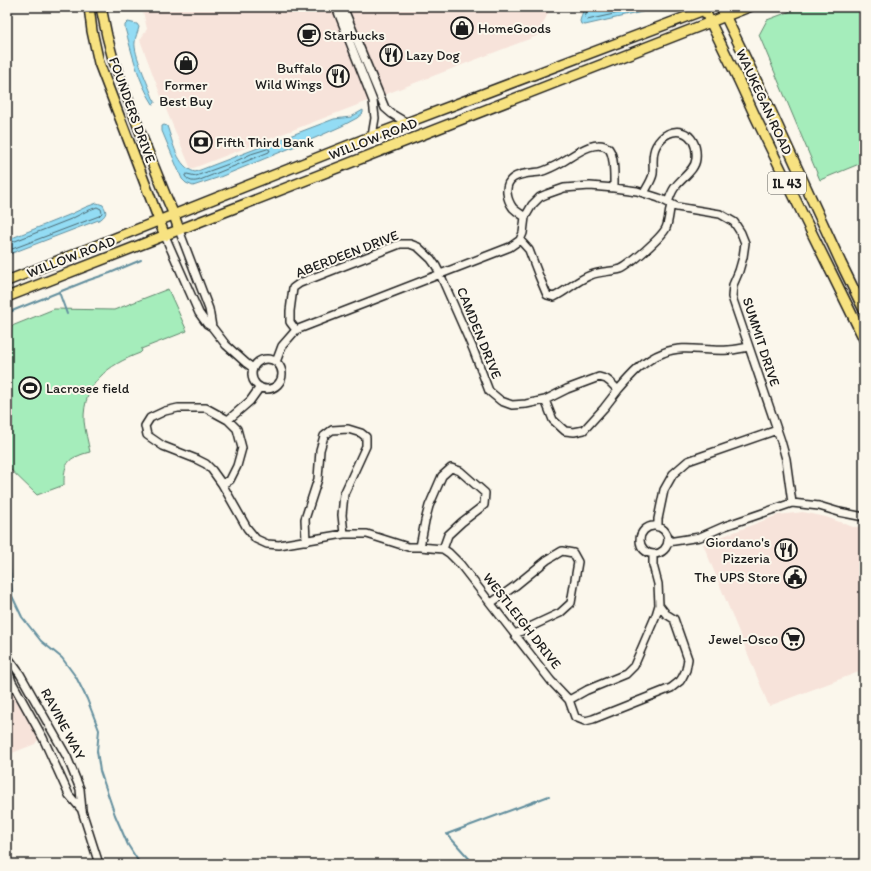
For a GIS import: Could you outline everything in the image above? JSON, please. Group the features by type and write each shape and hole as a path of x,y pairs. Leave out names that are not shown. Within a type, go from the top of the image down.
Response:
{"main road":[{"name":"FOUNDERS DRIVE","path":"89,7 92,31 99,63 165,236"},
{"name":"FOUNDERS DRIVE","path":"101,7 113,59 179,230"},
{"name":"WAUKEGAN ROAD","path":"721,7 864,310"},
{"name":"WILLOW ROAD","path":"7,297 749,7"},
{"name":"WILLOW ROAD","path":"7,281 372,136 707,8"},
{"name":"WAUKEGAN ROAD","path":"707,8 710,22 864,339"}],"street":[{"path":"336,7 373,101 375,118 372,136"},
{"path":"343,7 385,108 407,123"},
{"path":"276,362 282,346 296,330 510,247 520,240 529,250 548,295 554,297 592,274 620,269 638,257 663,233 666,228 670,203 676,186 695,164 695,149 689,134 679,131 669,133 660,140 655,147 651,180 644,193"},
{"path":"525,218 510,204 506,191 512,178 528,173 541,172 581,149 604,146 609,150 612,155 614,188"},
{"name":"SUMMIT DRIVE","path":"520,240 523,233 525,218 532,205 540,197 564,188 590,186 637,191 659,198 677,207 720,214 734,222 741,233 745,244 744,257 733,285 732,297 781,441 786,459 792,503"},
{"path":"179,230 209,309 212,327"},
{"path":"165,236 199,313 226,345 253,368"},
{"name":"ABERDEEN DRIVE","path":"296,330 290,322 293,288 300,283 400,244 410,244 418,247 431,259 440,274"},
{"name":"CAMDEN DRIVE","path":"440,274 473,349 488,391 501,400 512,405 545,400 599,377 606,379 618,390"},
{"path":"545,400 553,420 565,431 574,432 584,430 635,371 649,360 664,352 682,348 728,350 749,347"},
{"path":"268,359 276,362 279,365 282,375 278,383 269,388 260,386 254,380 252,372 253,368 256,364 263,360 268,359"},
{"path":"228,420 250,401 260,386"},
{"path":"222,484 230,480 238,466 242,448 237,429 228,420 206,408 178,408 165,411 150,418 145,426 147,435 163,446 206,464 222,484 247,528 256,539 267,544 279,545 344,534 367,534 408,547 443,549 448,535 484,505 485,494 460,471 451,468 442,476 429,506 420,547"},
{"path":"306,541 305,518 318,479 320,450 324,436 332,430 348,429 361,433 366,437 366,446 344,494 342,515 344,534"},
{"path":"658,527 658,519 664,490 673,474 688,460 777,430"},
{"path":"668,542 700,537 725,526 792,503 819,506 839,512 862,516"},
{"path":"651,527 658,527 664,531 668,538 668,542 666,549 653,555 644,550 640,544 640,540 644,530 651,527"},
{"name":"WESTLEIGH DRIVE","path":"443,549 460,564 551,681 569,700 575,717 585,721 594,719 669,689 680,681 686,670 688,659 674,619 666,614 659,605"},
{"path":"491,603 552,557 562,551 573,553 578,562 571,603 560,613 515,634"},
{"path":"569,700 587,690 626,674 634,666 659,605 658,584 653,565 653,555"},
{"name":"RAVINE WAY","path":"7,656 20,674 67,757 80,789 82,810 99,864"},
{"name":"RAVINE WAY","path":"7,668 12,682 43,738 69,795 82,810"}],"shaded area":[{"path":"142,7 551,7 537,36 191,169 165,107 140,40 147,29"},
{"path":"803,512 826,517 853,527 864,527 864,670 769,706 703,544 778,515"},
{"path":"7,677 39,738 35,744 7,755"}],"green space":[{"path":"802,7 864,7 864,162 820,180 759,35 767,20"},
{"path":"168,289 187,331 141,349 142,351 140,353 118,363 100,377 88,396 85,408 84,421 90,452 73,458 67,464 64,485 37,495 7,466 7,328 54,309 114,310"}],"water":[{"path":"584,7 656,7 642,12 585,25 581,24 580,21"},
{"path":"128,22 137,24 139,27 135,38 136,54 155,101 153,104 143,86 133,57 125,28 125,25"},
{"path":"363,110 363,113 357,118 342,126 220,177 193,186 186,183 182,179 162,131 162,126 167,126 176,153 184,165 195,172 334,119 351,117"},
{"path":"97,203 103,205 106,211 101,219 7,255 7,240"}],"waterway":[{"path":"59,292 141,260"},
{"path":"7,313 59,292 67,314"},
{"path":"7,527 12,596 22,617 41,641 62,658 76,677 87,699 99,730 97,751 100,771 115,815 128,845 140,864"},
{"path":"474,864 447,834 549,796"}],"place":[{"name":"HomeGoods","path":"462,28"},
{"name":"Starbucks","path":"309,35"},
{"name":"Lazy Dog","path":"391,55"},
{"name":"Former Best Buy","path":"186,63"},
{"name":"Buffalo Wild Wings","path":"338,76"},
{"name":"Fifth Third Bank","path":"201,142"},
{"name":"Lacrosee field","path":"30,388"},
{"name":"Giordano's Pizzeria","path":"786,550"},
{"name":"The UPS Store","path":"795,577"},
{"name":"Jewel-Osco","path":"793,639"}]}
